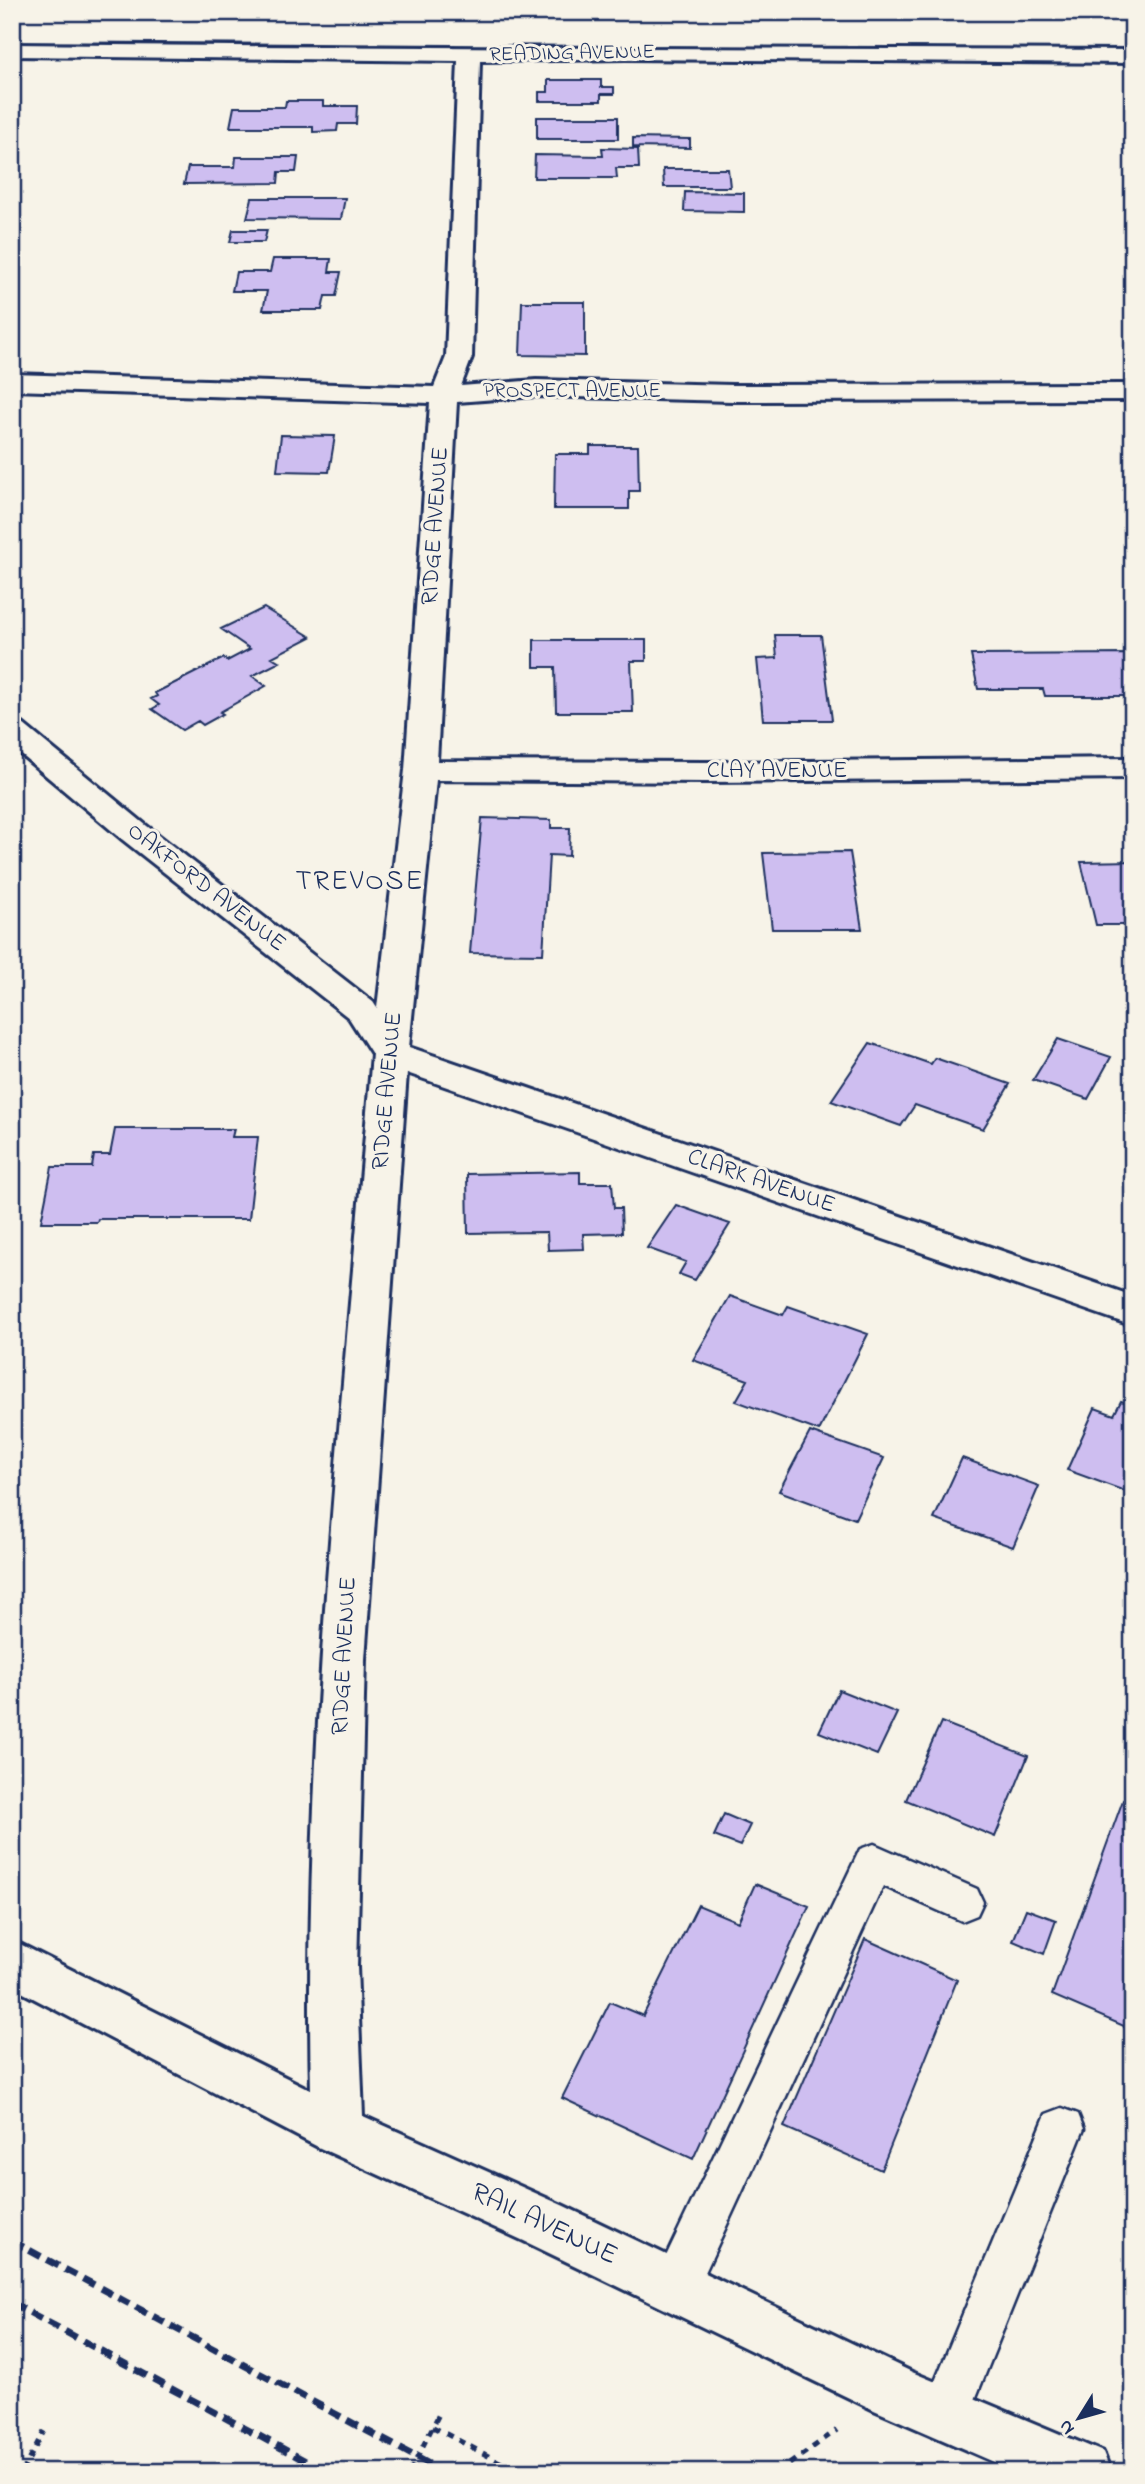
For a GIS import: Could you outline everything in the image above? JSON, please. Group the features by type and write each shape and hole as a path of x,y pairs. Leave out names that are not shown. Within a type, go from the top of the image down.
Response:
{"street":[{"name":"READING AVENUE","path":"12,50 469,55 626,53 1133,57"},
{"name":"RIDGE AVENUE","path":"338,2130 333,1967 343,1659 390,1054 421,770 444,395 459,357 469,55"},
{"name":"PROSPECT AVENUE","path":"12,382 444,395 536,388 732,393 1133,392"},
{"name":"OAKFORD AVENUE","path":"12,731 135,833 361,1010 390,1054"},
{"name":"CLAY AVENUE","path":"421,770 706,772 1133,768"},
{"name":"CLARK AVENUE","path":"390,1054 1133,1311"},
{"name":"RAIL AVENUE","path":"12,1962 338,2130 542,2223 945,2415 1083,2472"}],"lane":[{"path":"676,2287 874,1863 962,1902"},
{"path":"945,2415 1062,2129"}],"path":[{"path":"410,2472 440,2412"},
{"path":"433,2427 519,2472"},
{"path":"22,2472 44,2431"}],"building":[{"path":"548,80 601,80 601,87 614,87 614,94 601,94 601,101 539,101 539,92 548,92"},
{"path":"286,101 323,101 323,106 357,106 356,124 338,124 337,131 313,132 313,127 230,127 234,107 285,107"},
{"path":"537,117 618,117 618,139 537,139"},
{"path":"633,138 690,139 690,148 633,147"},
{"path":"602,148 638,149 639,168 616,168 617,178 534,178 535,155 603,156"},
{"path":"236,157 298,157 296,172 279,172 278,183 184,184 188,167 235,167"},
{"path":"663,169 728,169 730,187 664,187"},
{"path":"685,192 744,193 744,212 684,211"},
{"path":"252,198 345,198 341,219 247,218"},
{"path":"233,230 267,230 264,242 230,242"},
{"path":"273,259 331,259 329,272 341,272 336,296 325,296 322,310 263,310 267,291 232,291 236,272 270,272"},
{"path":"522,302 585,302 585,356 520,355"},
{"path":"281,435 335,436 329,472 277,471"},
{"path":"590,446 638,446 639,491 629,491 629,509 554,509 555,454 590,454"},
{"path":"264,608 311,637 272,657 280,662 252,676 266,686 220,712 223,714 203,725 198,721 182,730 152,709 159,705 151,699 157,696 155,693 224,658 227,661 250,649 221,629"},
{"path":"775,635 821,635 832,720 763,720 757,659 777,658"},
{"path":"534,640 646,640 646,661 631,661 633,712 556,712 555,667 534,667"},
{"path":"1133,654 1133,696 1045,696 1043,689 978,689 971,655"},
{"path":"482,818 551,820 551,828 570,828 569,856 549,855 543,954 470,953"},
{"path":"850,852 862,929 772,929 763,853"},
{"path":"1133,861 1133,925 1096,925 1081,862"},
{"path":"1058,1039 1111,1057 1088,1099 1033,1080"},
{"path":"870,1043 931,1064 935,1058 1010,1084 983,1129 915,1105 901,1126 831,1101"},
{"path":"115,1129 234,1129 232,1137 258,1137 249,1219 98,1219 97,1222 41,1222 52,1167 92,1167 94,1155 110,1155"},
{"path":"580,1172 580,1183 612,1183 614,1208 621,1208 622,1233 583,1234 584,1249 548,1250 547,1232 468,1233 467,1174"},
{"path":"676,1205 730,1224 695,1280 679,1274 686,1262 647,1248"},
{"path":"730,1296 783,1315 788,1306 868,1334 819,1431 736,1401 748,1380 693,1360"},
{"path":"1121,1401 1133,1405 1133,1494 1067,1470 1095,1408 1114,1415"},
{"path":"810,1432 884,1458 855,1519 779,1491"},
{"path":"962,1458 1039,1486 1013,1547 934,1519"},
{"path":"839,1690 897,1713 877,1755 819,1732"},
{"path":"941,1722 1028,1756 995,1837 906,1800"},
{"path":"1123,1800 1133,1804 1133,2030 1052,1995"},
{"path":"724,1814 750,1825 740,1846 714,1836"},
{"path":"755,1884 809,1906 693,2159 562,2098 610,2002 643,2016 698,1905 738,1922"},
{"path":"1026,1909 1056,1920 1044,1954 1013,1941"},
{"path":"865,1939 957,1980 881,2170 784,2127"}],"railway":[{"path":"12,2241 444,2472"},
{"path":"12,2303 326,2472"}],"district":[{"name":"TREVOSE","path":"360,882"}]}
